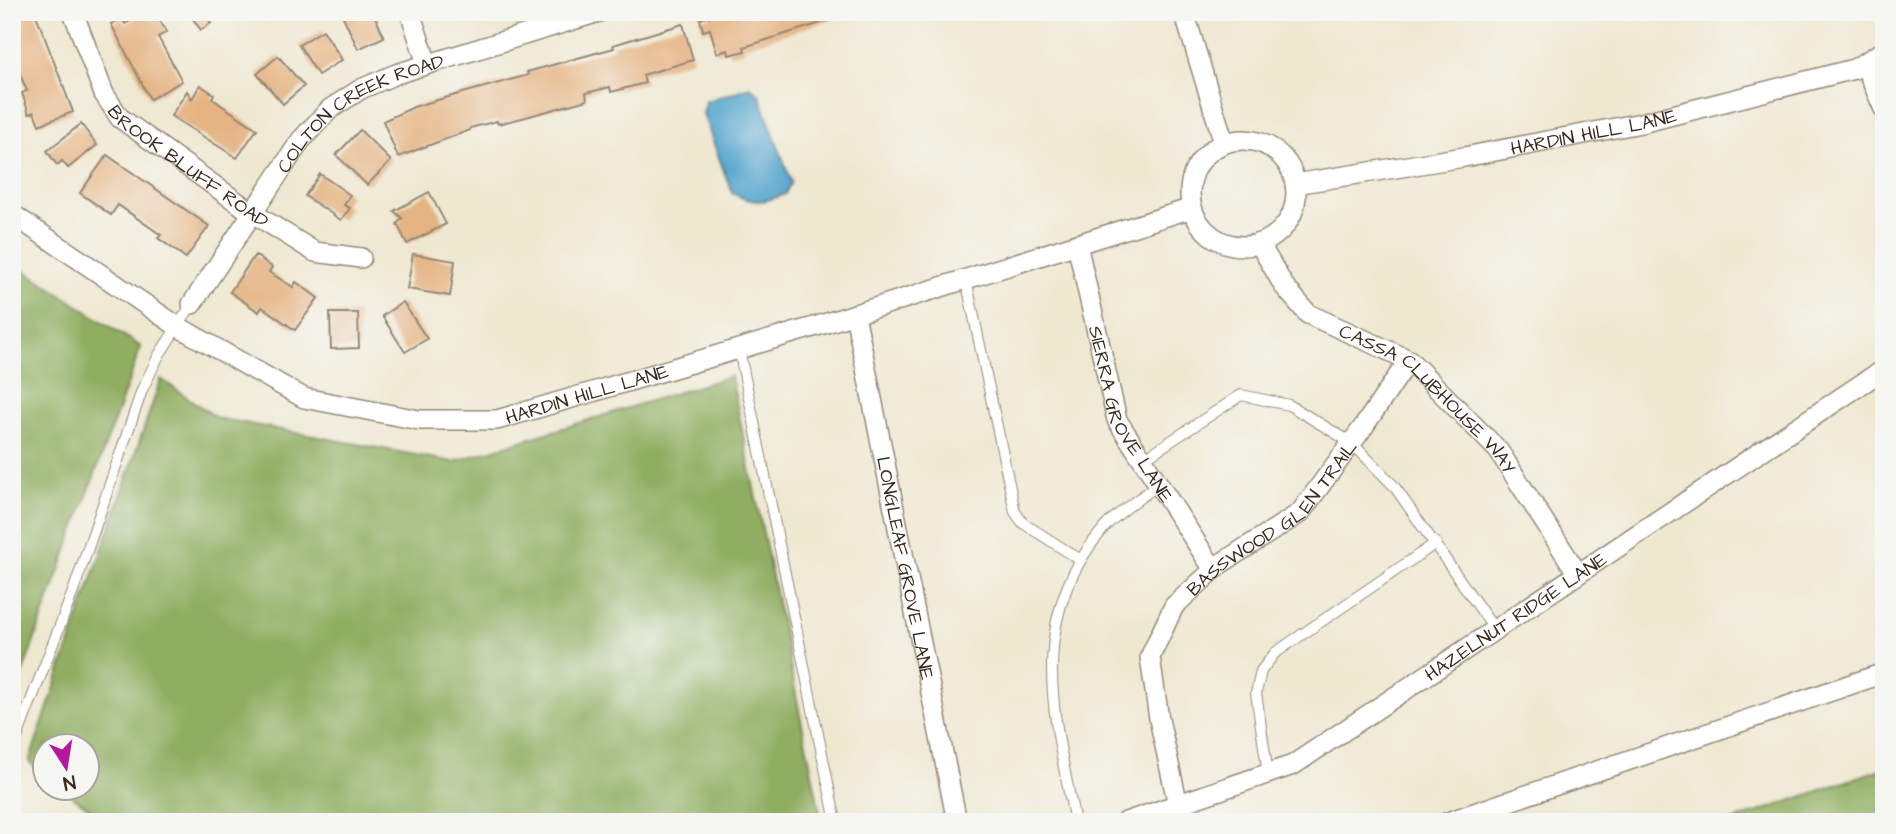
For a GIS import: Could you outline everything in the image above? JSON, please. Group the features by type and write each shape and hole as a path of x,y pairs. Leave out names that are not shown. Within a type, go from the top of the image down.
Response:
{"street":[{"name":"BROOK BLUFF ROAD","path":"73,12 104,94 120,118 251,212 315,252 361,258"},
{"path":"410,12 427,64"},
{"name":"COLTON CREEK ROAD","path":"192,304 301,140 330,109 361,89 427,64 599,12"},
{"path":"1184,12 1224,143"},
{"name":"HARDIN HILL LANE","path":"1295,184 1464,158 1641,123 1854,69 1884,51"},
{"path":"1864,63 1884,109"},
{"path":"1247,140 1269,146 1281,156 1290,169 1295,184 1296,198 1292,213 1284,226 1259,243 1243,246 1226,243 1211,235 1199,223 1189,192 1199,163 1210,151 1224,143 1247,140"},
{"name":"HARDIN HILL LANE","path":"12,214 177,326 304,398 419,420 498,419 855,314 1192,208"},
{"name":"CASSA CLUBHOUSE WAY","path":"1259,243 1284,286 1308,314 1409,360 1497,450 1578,574"},
{"name":"SIERRA GROVE LANE","path":"1077,244 1117,420 1214,570"},
{"name":"LONGLEAF GROVE LANE","path":"855,314 957,822"},
{"name":"BASSWOOD GLEN TRAIL","path":"1178,805 1159,719 1150,657 1174,606 1214,570 1300,513 1409,360"},
{"name":"HAZELNUT RIDGE LANE","path":"1126,822 1293,765 1884,369"},
{"path":"1448,822 1884,673"}],"lane":[{"path":"965,279 1015,512 1023,523 1079,559"},
{"path":"12,750 74,589 142,390 159,355 192,304"},
{"path":"739,349 836,822"},
{"path":"1142,460 1241,395 1289,405 1352,443 1394,486 1495,630"},
{"path":"1075,822 1054,719 1050,665 1055,620 1079,559 1106,526 1158,485"},
{"path":"1268,774 1256,693 1261,671 1275,653 1436,543"}],"green space":[{"path":"12,262 141,347 12,702"},
{"path":"731,376 822,822 108,822 81,802 102,802 102,732 39,732 161,379 217,418 453,462"},
{"path":"1884,768 1884,822 1730,822"}],"water":[{"path":"750,87 759,94 791,182 785,194 764,201 752,201 732,193 703,114 706,101"}],"building":[{"path":"12,12 35,12 73,112 39,125 34,112 29,114 22,93 27,91 12,55"},
{"path":"147,12 153,21 158,18 167,32 158,37 182,81 150,99 111,24 122,18 125,24"},
{"path":"188,12 203,12 211,23 201,30"},
{"path":"341,12 373,12 384,37 358,49"},
{"path":"725,12 843,12 843,16 744,47 745,51 729,55 728,50 717,53 710,29 703,31 700,19"},
{"path":"683,24 693,60 643,75 645,83 611,92 610,87 586,93 587,100 498,124 497,121 470,128 398,157 383,121 416,106 528,75 527,72 614,48 613,45"},
{"path":"323,30 342,60 318,75 299,45"},
{"path":"278,56 304,86 283,104 257,74"},
{"path":"200,85 214,94 212,98 221,105 257,129 237,158 171,116 187,91 192,99"},
{"path":"81,124 97,145 68,168 62,161 57,165 47,151"},
{"path":"360,130 391,161 367,185 336,155"},
{"path":"107,155 209,226 186,258 158,238 161,235 118,205 111,215 80,193"},
{"path":"320,174 350,195 344,205 350,208 341,220 305,196"},
{"path":"429,192 446,224 407,244 397,224 402,218 394,211"},
{"path":"413,254 455,261 450,296 407,289"},
{"path":"255,255 272,267 269,272 293,287 296,282 318,298 295,330 262,307 259,312 230,292"},
{"path":"403,302 427,339 405,352 382,316"},
{"path":"330,313 358,313 359,348 331,349"}]}
